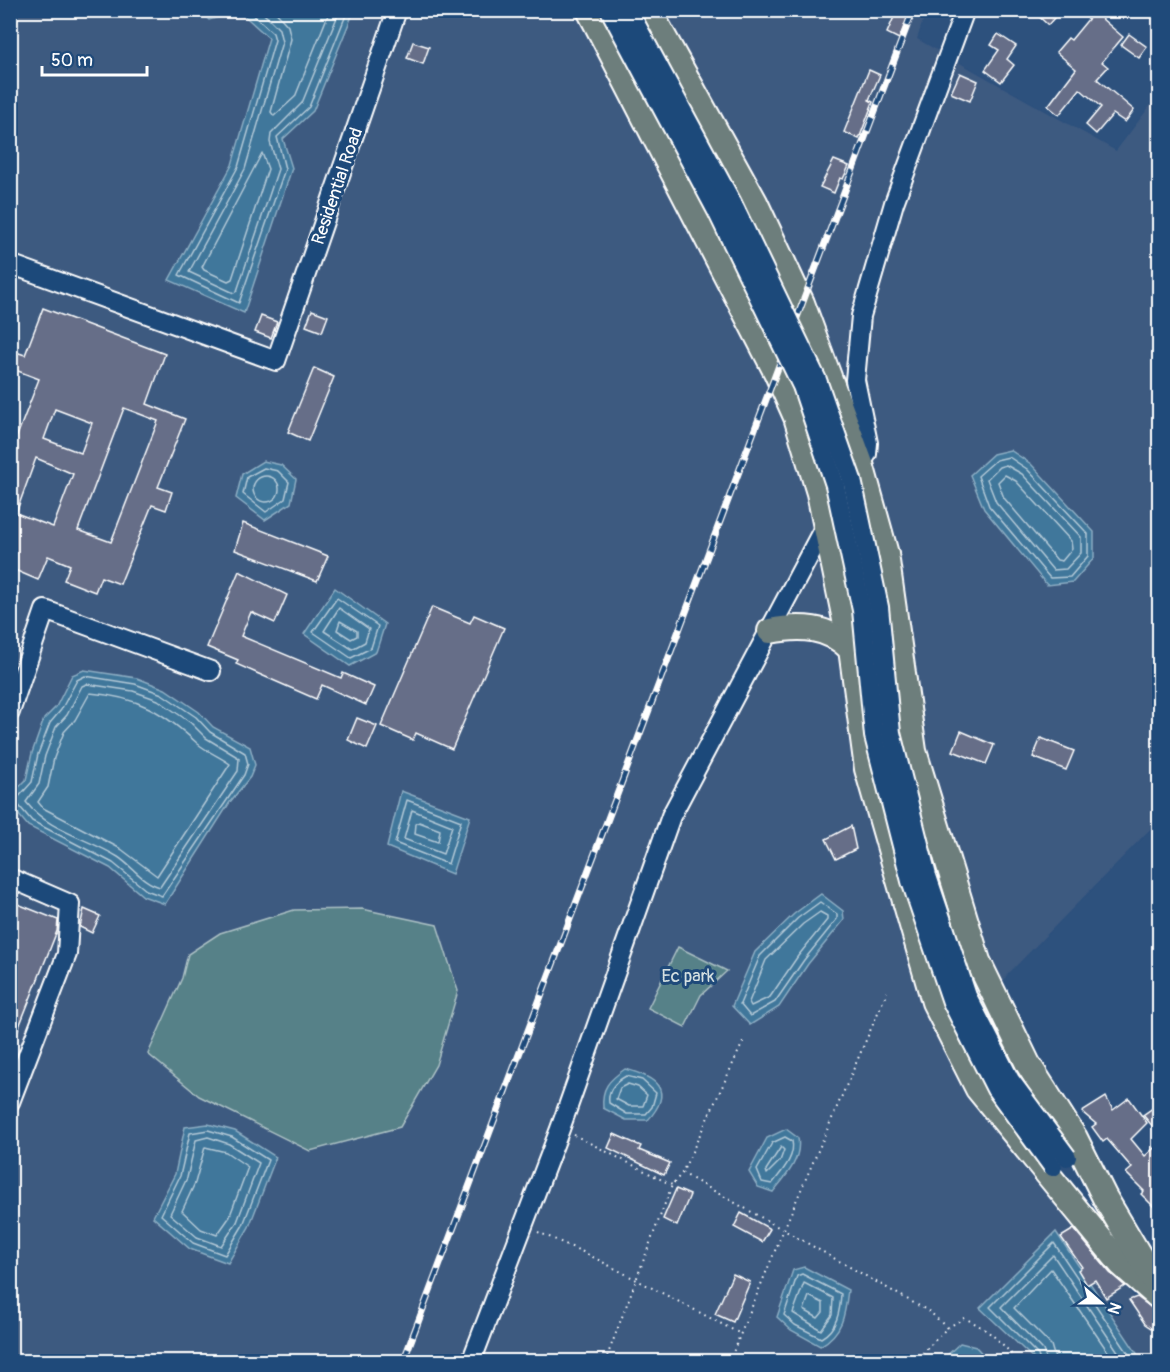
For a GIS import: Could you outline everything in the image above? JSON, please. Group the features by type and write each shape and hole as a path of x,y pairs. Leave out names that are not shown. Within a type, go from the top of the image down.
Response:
{"main road":[{"path":"589,10 776,372 796,417 826,525 851,649 867,769 934,1002 978,1089 1081,1212 1121,1264 1160,1298"},
{"path":"649,10 755,202 802,303 861,464 886,554 915,751 978,961 1028,1064 1075,1138 1105,1198 1160,1289"},
{"path":"770,631 795,626 822,631 840,638 851,649"}],"street":[{"name":"Residential Road","path":"10,264 276,361 397,10"},
{"path":"609,10 717,210 802,386 835,484 862,610 874,736 911,881 952,1002 996,1089 1060,1162 1105,1198"},
{"path":"628,10 732,203 817,380 852,480 879,607 891,733 927,876 973,1007 1010,1080 1060,1162 1081,1212"},
{"path":"471,1362 560,1129 671,816 826,525 867,454 868,443 855,380 861,316 894,203 965,10"},
{"path":"10,712 45,609 211,671"},
{"path":"10,878 70,904 68,954 10,1102"}],"path":[{"path":"729,1362 739,1333 888,992"},
{"path":"605,1362 634,1280 672,1185 682,1173 744,1040"},
{"path":"560,1129 672,1185"},
{"path":"682,1173 930,1312 947,1328"},
{"path":"524,1226 584,1252 739,1333"},
{"path":"914,1362 947,1328 964,1318 984,1327 1018,1362"}],"shaded area":[{"path":"10,11 926,11 917,39 1116,151 1159,94 1159,820 1006,976 968,1085 1159,1329 1159,1361 11,1361"}],"green space":[{"path":"362,909 437,925 458,991 436,1065 400,1127 310,1151 199,1096 148,1054 182,978 188,954 220,933 294,910"},
{"name":"Ec park","path":"678,947 727,971 701,995 685,1027 648,1008"}],"water":[{"path":"200,11 239,11 209,20"},
{"path":"239,11 354,11 313,111 283,139 292,168 244,313 169,280 232,165 269,38"},
{"path":"1010,450 1031,464 1094,532 1094,558 1073,582 1047,585 984,509 970,475 993,454"},
{"path":"263,461 281,465 296,479 291,503 265,520 236,498 242,474"},
{"path":"335,588 385,624 376,652 350,666 304,634"},
{"path":"84,670 137,678 165,689 199,712 213,727 250,747 255,765 250,777 230,802 165,904 143,896 110,868 28,826 13,808 13,793 26,780 32,753 44,719 56,707 72,675"},
{"path":"401,791 470,817 452,874 387,847"},
{"path":"821,894 843,911 844,920 808,964 779,1007 750,1025 732,1006 755,952 794,914"},
{"path":"625,1069 645,1076 658,1086 661,1093 660,1100 648,1120 626,1120 603,1108 603,1095 607,1085"},
{"path":"208,1124 235,1131 276,1157 249,1227 228,1263 190,1249 153,1217 175,1174 185,1127"},
{"path":"786,1129 798,1138 799,1146 795,1160 773,1192 758,1187 749,1172 767,1138"},
{"path":"1056,1232 1142,1361 1036,1361 980,1308"},
{"path":"804,1267 848,1290 842,1322 834,1335 820,1346 791,1330 777,1317 793,1270"},
{"path":"960,1343 976,1347 989,1361 941,1361"}],"building":[{"path":"897,10 910,13 899,39 887,33"},
{"path":"1032,10 1061,10 1048,25"},
{"path":"1094,12 1123,37 1102,62 1108,67 1097,79 1134,110 1125,122 1113,114 1096,134 1086,125 1101,107 1080,89 1059,115 1048,106 1076,69 1056,52 1068,38 1071,40"},
{"path":"998,34 1016,46 1007,59 1014,65 1001,82 985,70 999,50 991,45"},
{"path":"1129,34 1147,47 1139,58 1121,45"},
{"path":"413,42 429,47 423,64 407,58"},
{"path":"869,70 880,75 869,100 873,102 859,139 844,132"},
{"path":"960,73 978,81 970,101 951,93"},
{"path":"834,160 849,166 843,179 840,178 834,193 820,187"},
{"path":"43,308 165,354 147,404 185,419 158,487 172,492 166,510 152,505 120,584 101,577 95,592 64,580 70,565 48,556 38,580 10,568 10,454 39,379 10,368 10,350 25,355","holes":["124,408 158,421 111,542 78,530","55,409 92,423 81,453 44,439","36,458 73,474 53,527 16,513"]},
{"path":"312,310 328,316 322,332 306,326"},
{"path":"261,316 277,322 271,338 255,332"},
{"path":"314,368 334,377 308,441 288,432"},
{"path":"243,523 328,556 317,581 235,550"},
{"path":"239,571 287,595 275,623 251,612 241,636 341,678 343,673 374,687 366,705 322,685 316,699 236,664 238,660 207,647"},
{"path":"432,607 470,623 474,615 504,628 452,749 416,733 413,740 381,726"},
{"path":"357,718 377,726 367,749 348,740"},
{"path":"961,731 994,745 986,764 953,751"},
{"path":"1041,738 1074,751 1066,770 1033,757"},
{"path":"851,826 856,849 836,859 826,839"},
{"path":"10,901 58,920 57,931 11,1047"},
{"path":"84,909 100,916 92,933 80,927"},
{"path":"1106,1097 1113,1110 1129,1098 1147,1123 1131,1139 1145,1156 1160,1143 1160,1213 1141,1194 1144,1191 1126,1173 1132,1168 1107,1139 1103,1142 1092,1127 1096,1124 1082,1112"},
{"path":"1160,1103 1160,1135 1143,1115"},
{"path":"614,1134 641,1146 639,1150 670,1163 664,1175 608,1148"},
{"path":"676,1189 690,1195 677,1226 663,1219"},
{"path":"741,1213 770,1229 762,1242 734,1227"},
{"path":"1074,1229 1110,1273 1125,1286 1106,1298 1095,1280 1087,1285 1078,1270 1082,1267 1061,1237"},
{"path":"733,1274 750,1282 733,1322 715,1314"},
{"path":"1137,1297 1160,1314 1160,1334 1145,1324 1129,1300"}],"railway":[{"path":"403,1362 913,10"}]}
